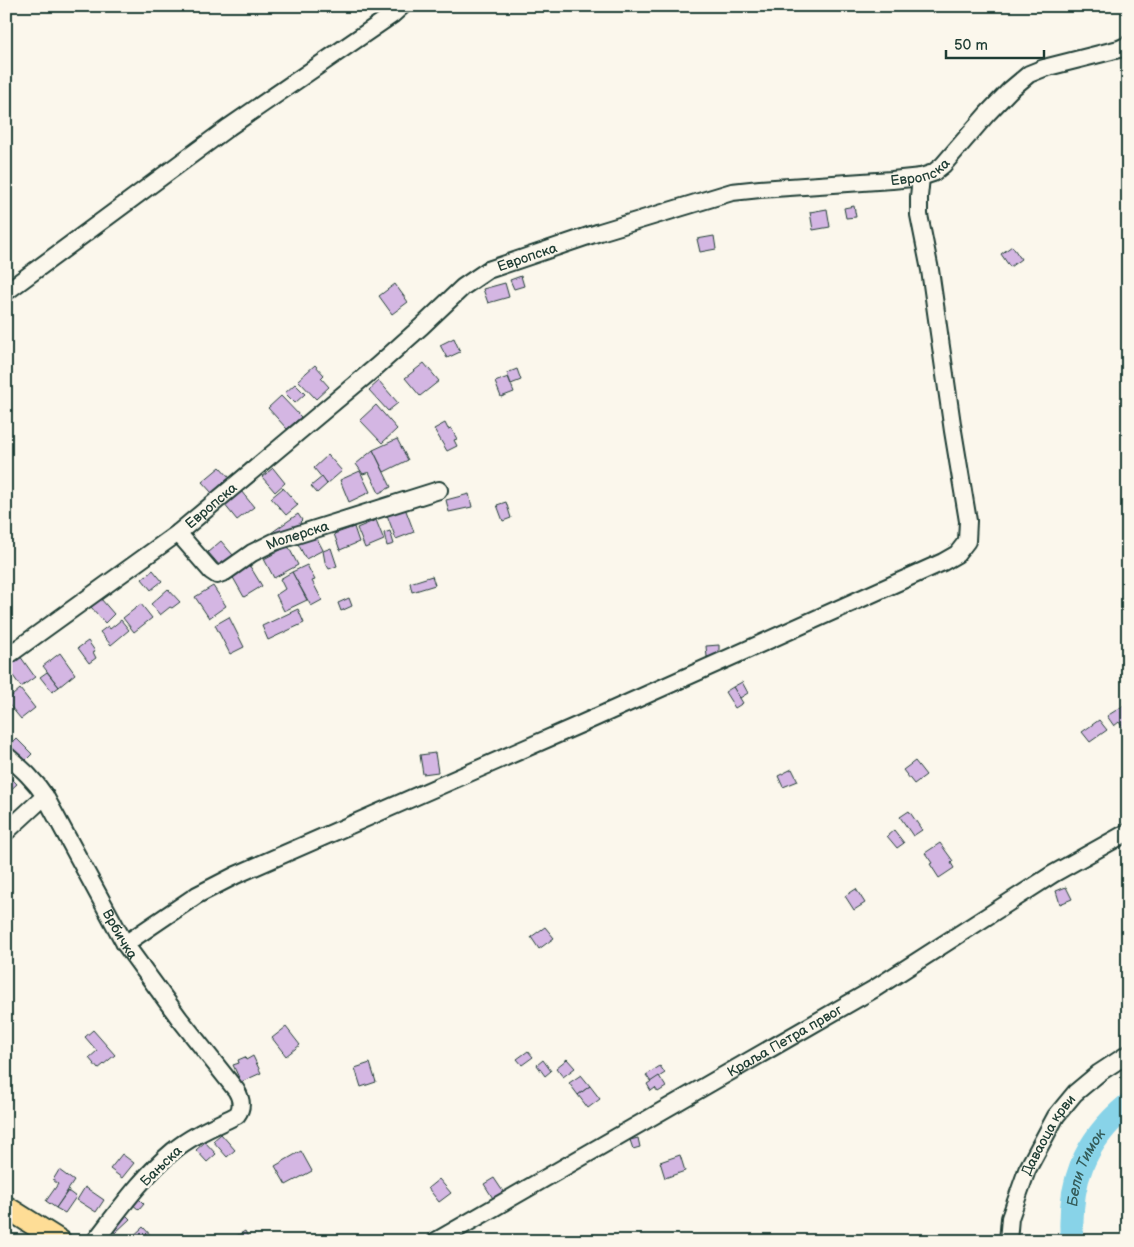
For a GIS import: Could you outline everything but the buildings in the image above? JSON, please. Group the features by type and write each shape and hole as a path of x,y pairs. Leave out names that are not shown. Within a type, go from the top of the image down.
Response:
{"main road":[{"path":"6,1207 48,1238"}],"street":[{"path":"6,292 230,127 392,15 402,6"},
{"name":"Европска","path":"6,657 178,533 376,367 463,287 488,270 600,232 732,192 921,177 933,173 943,165 1010,90 1029,74 1044,68 1128,45"},
{"path":"125,944 197,895 236,875 617,708 943,562 957,554 968,541 968,521 952,431 930,270 919,215 921,177"},
{"name":"Молерска","path":"178,533 211,571 218,575 268,545 439,490"},
{"name":"Врбичка","path":"6,755 29,774 45,796 125,944 179,1018 239,1094 240,1109"},
{"path":"6,832 45,796"},
{"name":"Краља Петра првог","path":"436,1241 874,989 1053,874 1128,832"},
{"name":"Даваоца крви","path":"1008,1241 1010,1218 1027,1170 1056,1116 1076,1093 1128,1054"},
{"name":"Бањска","path":"95,1241 124,1204 174,1151 191,1138 237,1115 240,1109"}],"waterway":[{"name":"Бели Тимок","path":"1072,1241 1071,1220 1073,1201 1076,1183 1082,1166 1089,1149 1100,1134 1128,1105"}]}
